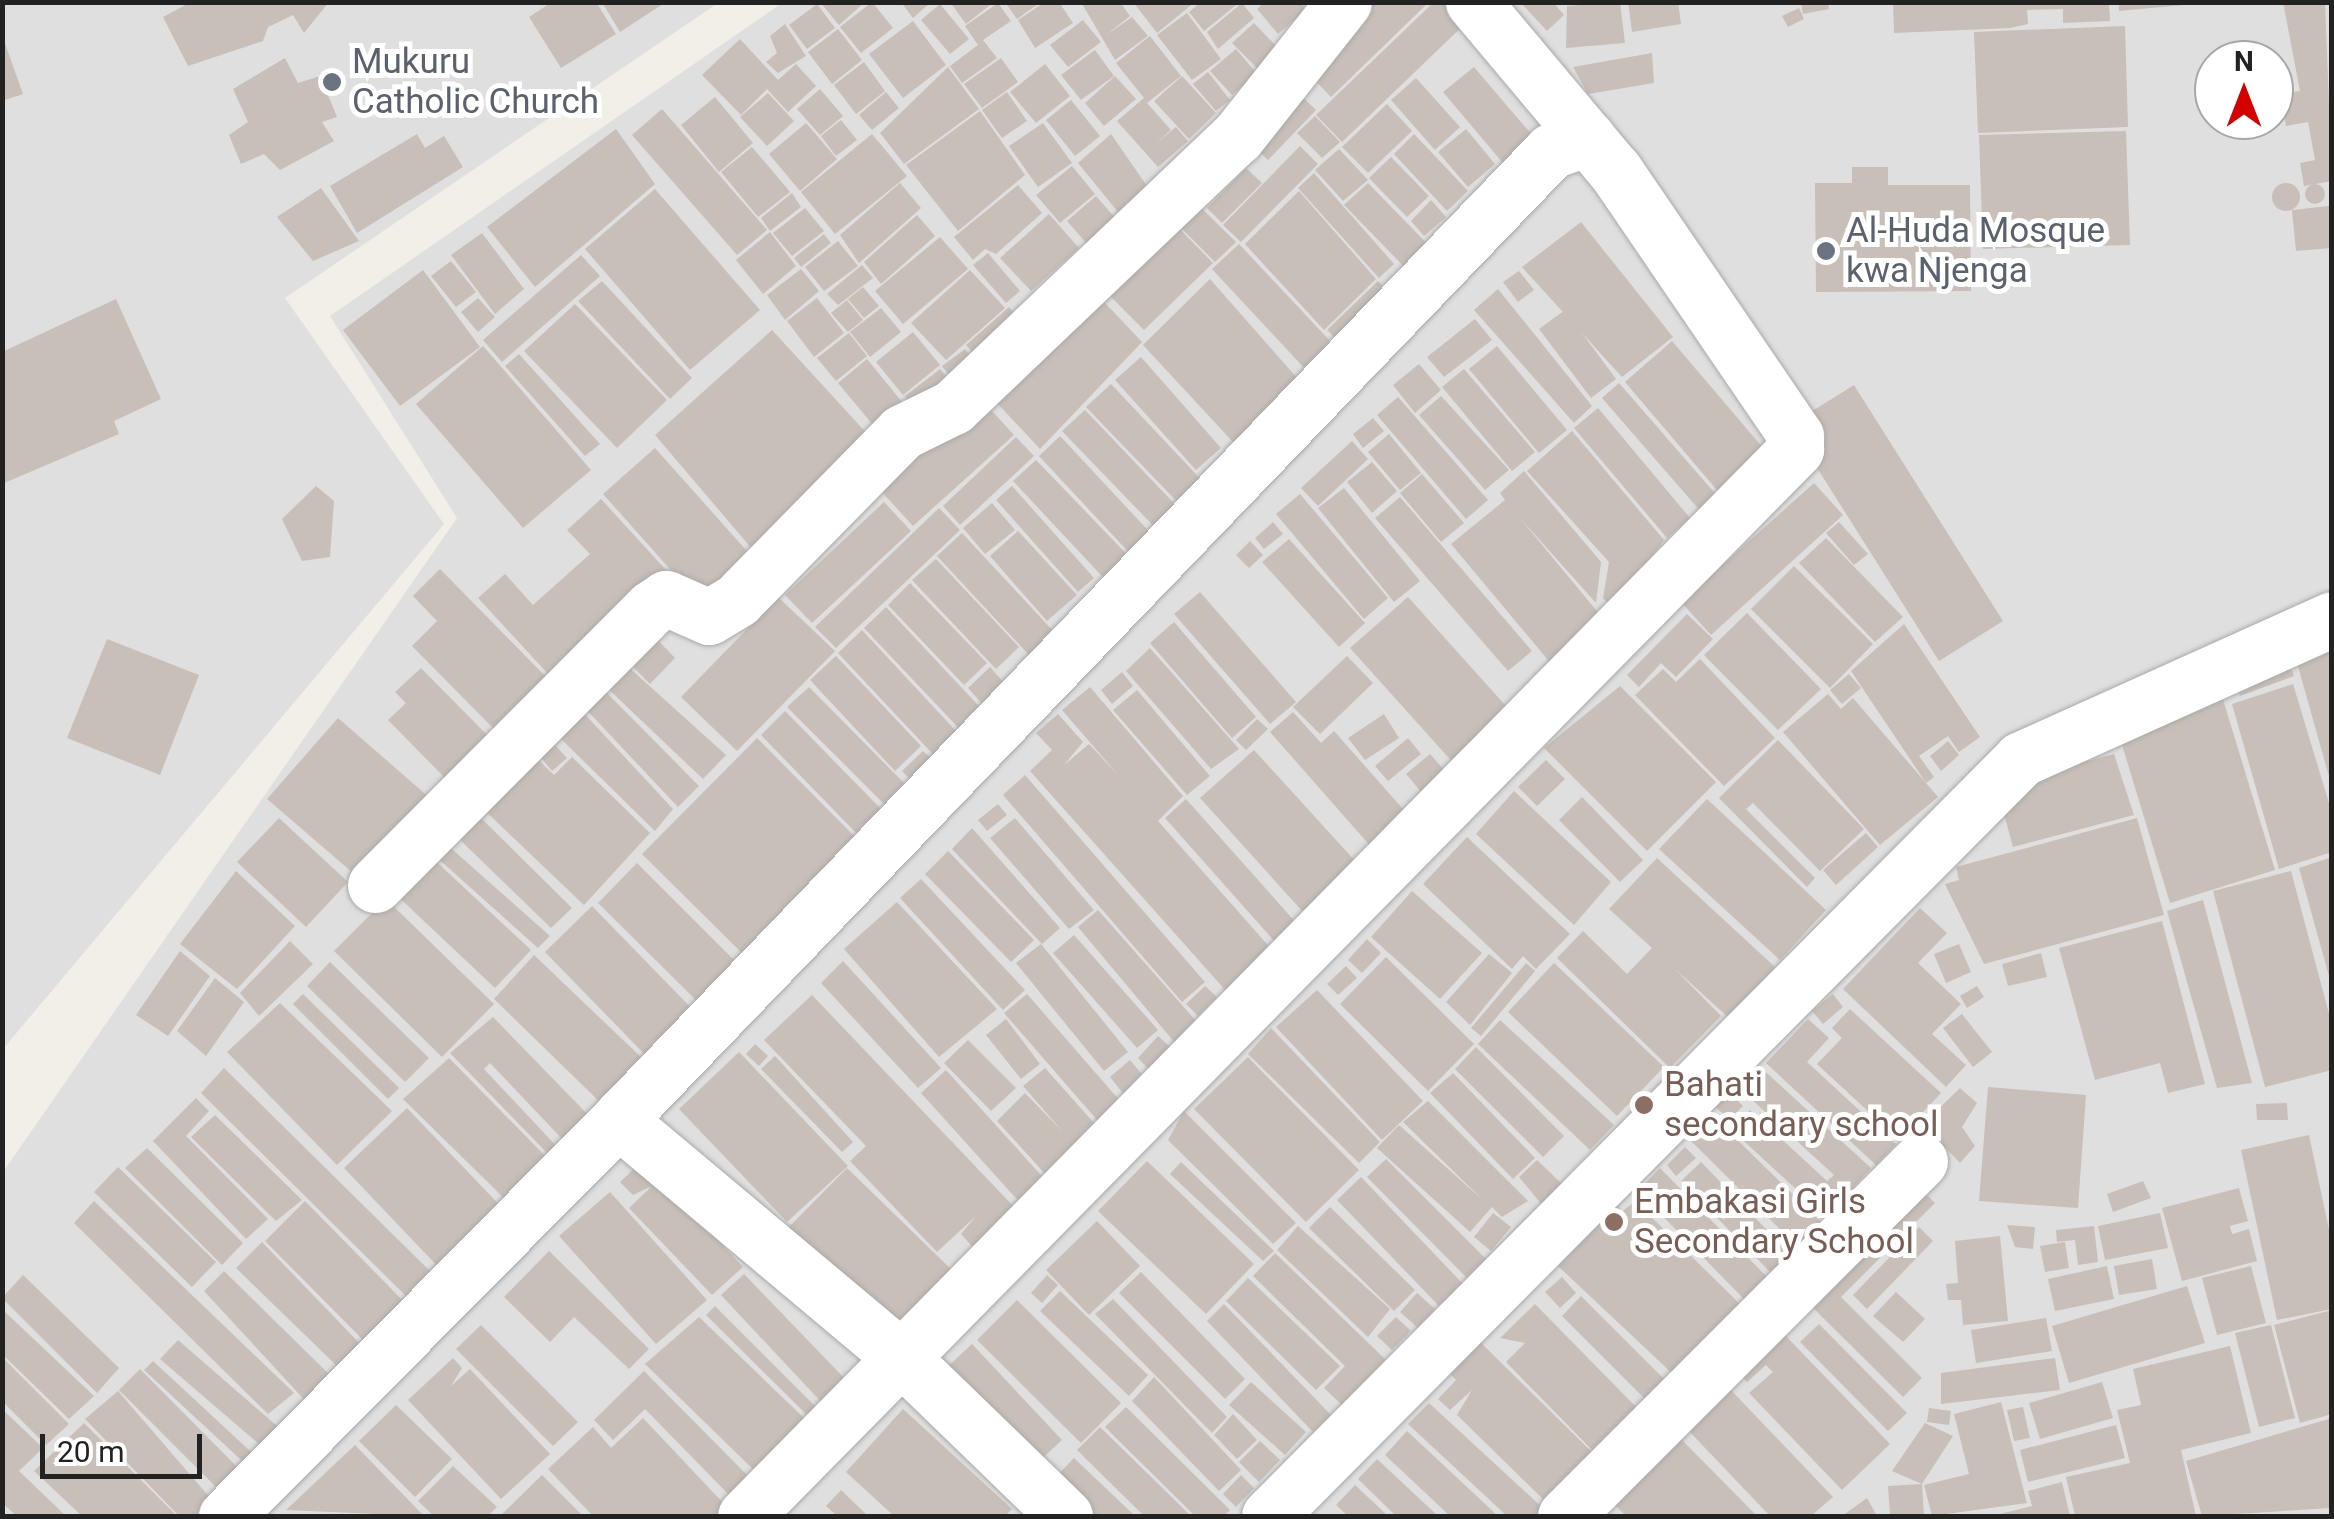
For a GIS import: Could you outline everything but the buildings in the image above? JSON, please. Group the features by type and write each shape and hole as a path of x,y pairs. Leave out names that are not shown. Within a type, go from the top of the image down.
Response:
{"street":[{"path":"375,885 551,698 651,608 666,598 709,617 737,600 902,432 953,408 1237,137 1344,2"},
{"path":"746,1516 1796,449 1796,436 1588,138 1472,2"},
{"path":"226,1516 618,1120 1551,151 1588,138"},
{"path":"1270,1516 2021,759 2332,619"},
{"path":"618,1120 903,1359 1065,1516"},
{"path":"1565,1516 1920,1161"}],"shaded area":[{"path":"3,3 718,3 285,298 444,524 3,1049"},
{"path":"782,3 2331,3 2331,1516 3,1516 3,1172 457,518 330,316"}],"place":[{"name":"Mukuru Catholic Church","path":"332,82"},
{"name":"Al-Huda Mosque kwa Njenga","path":"1826,251"},
{"name":"Bahati secondary school","path":"1644,1105"},
{"name":"Embakasi Girls Secondary School","path":"1614,1222"}]}
